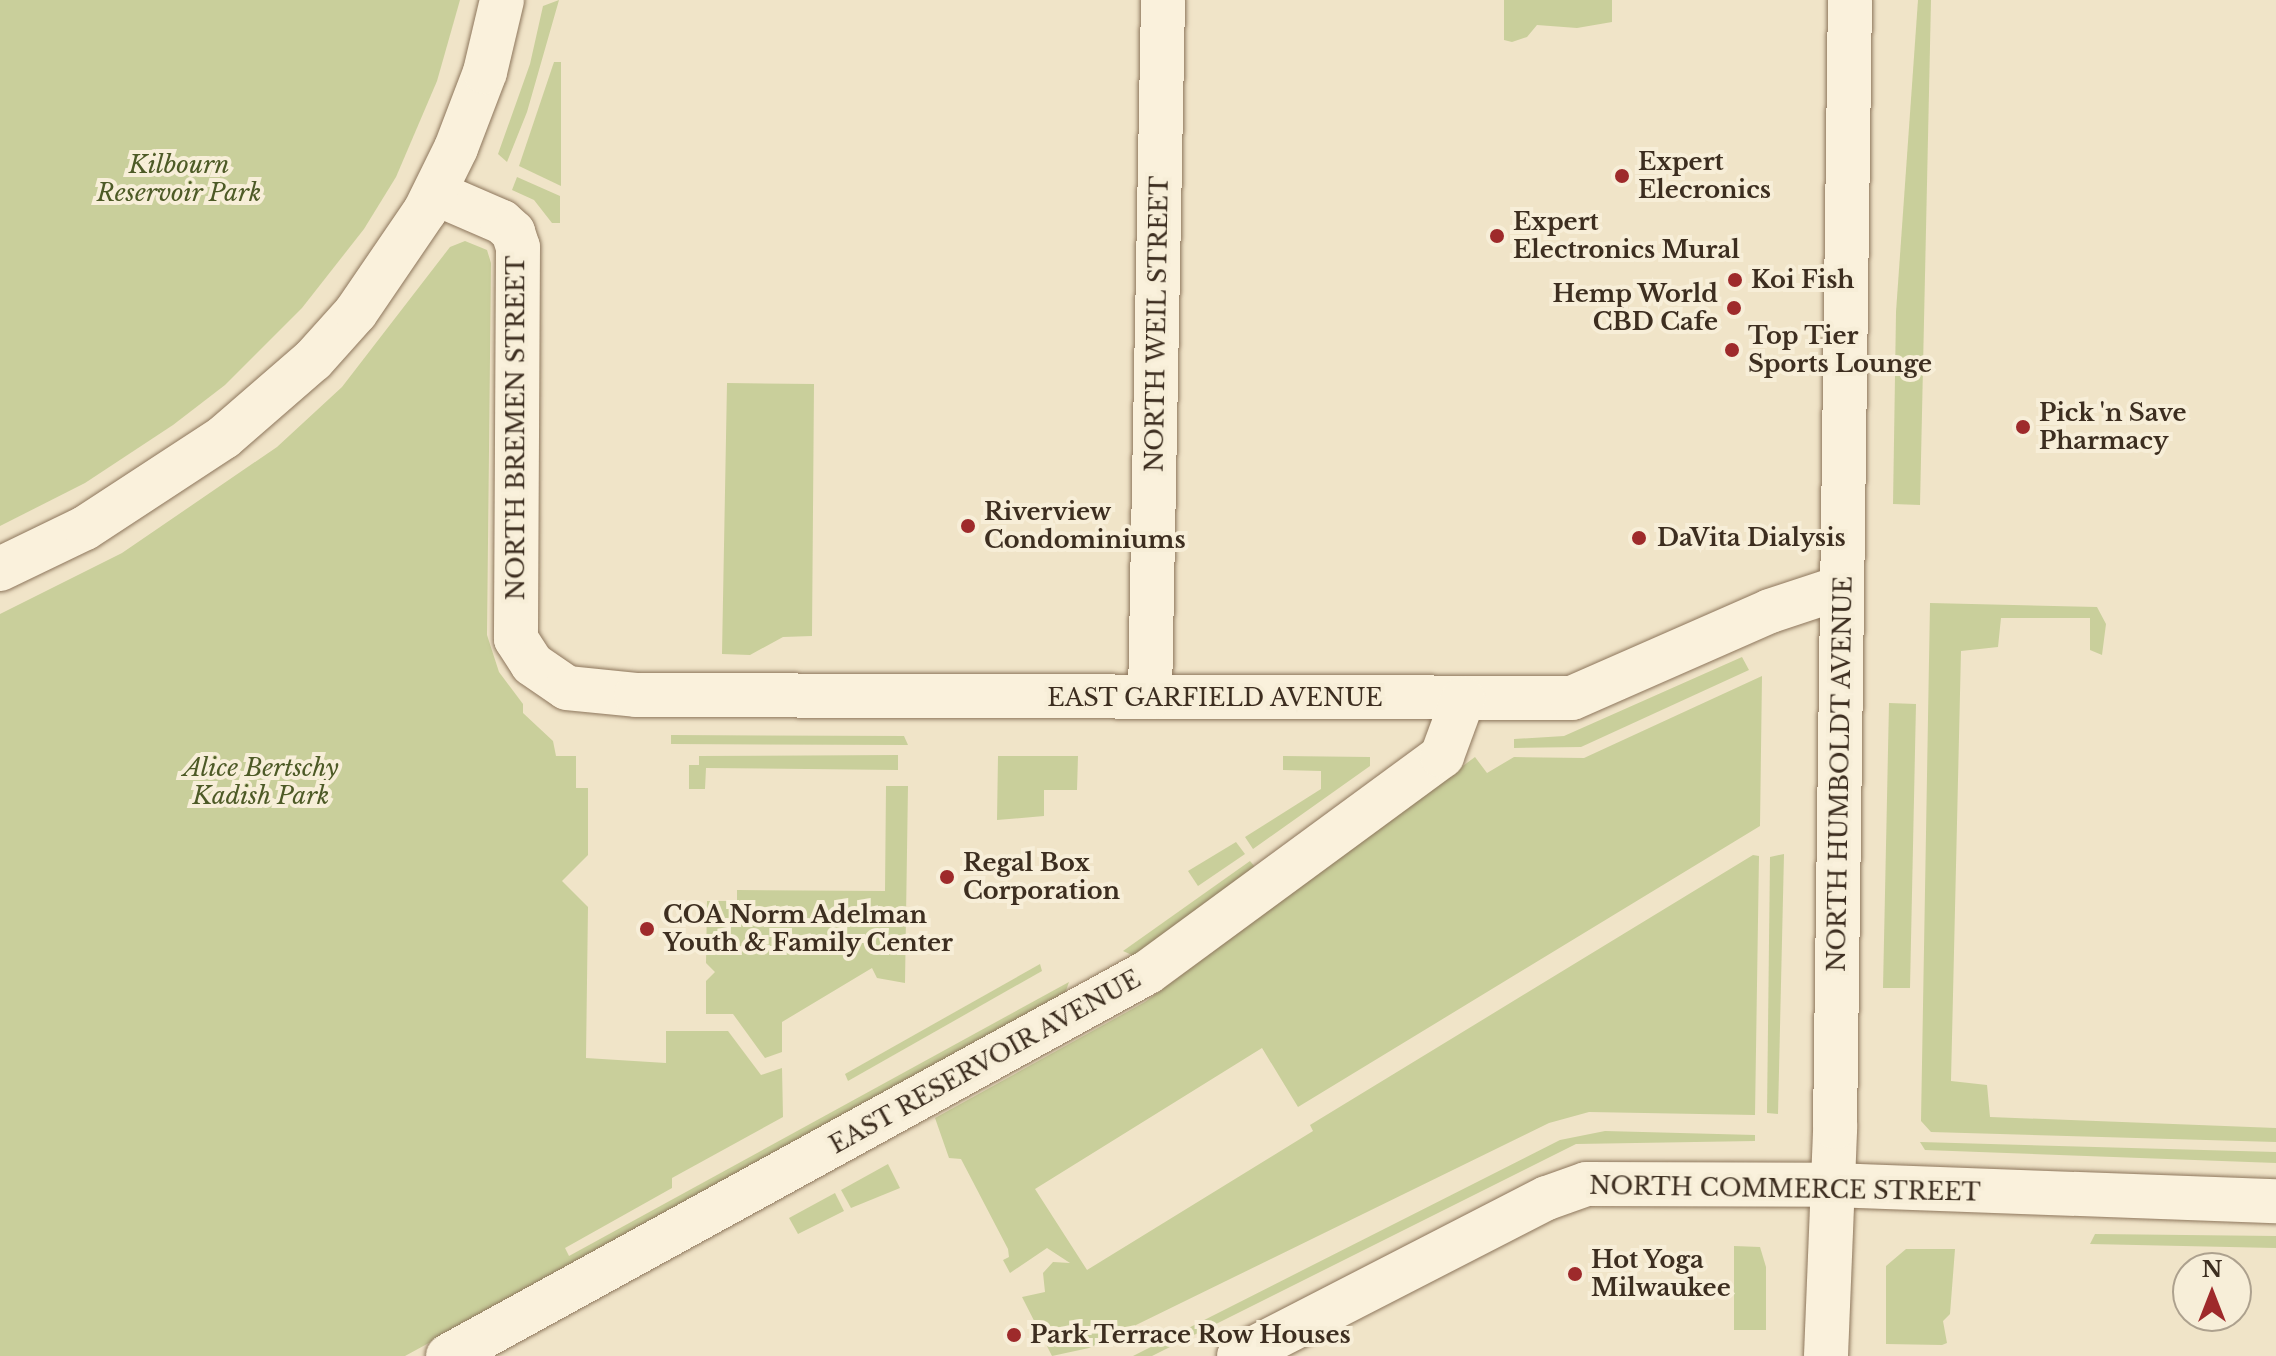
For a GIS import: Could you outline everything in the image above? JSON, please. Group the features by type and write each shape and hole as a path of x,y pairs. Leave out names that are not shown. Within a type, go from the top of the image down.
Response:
{"street":[{"path":"0,569 85,528 179,470 271,398 356,312 435,193 485,72 502,0"},
{"name":"NORTH WEIL STREET","path":"1150,697 1163,0"},
{"name":"NORTH HUMBOLDT AVENUE","path":"1826,1349 1832,1185 1850,0"},
{"name":"NORTH BREMEN STREET","path":"435,193 502,222 513,232 518,247 516,639 532,664 567,688"},
{"name":"EAST GARFIELD AVENUE","path":"567,688 636,695 1572,698 1770,611 1842,587"},
{"name":"EAST RESERVOIR AVENUE","path":"448,1356 1148,972 1442,756 1463,699"},
{"name":"NORTH COMMERCE STREET","path":"1239,1356 1576,1187 1613,1182 1832,1185 2276,1201"}],"green space":[{"name":"Kilbourn Reservoir Park","path":"0,0 460,0 437,81 396,177 364,229 302,308 225,385 173,425 85,483 0,526"},
{"path":"559,0 527,112 507,162 498,154 530,64 543,6"},
{"path":"1504,0 1612,0 1612,22 1577,28 1537,25 1527,37 1512,42 1504,40"},
{"path":"1918,0 1931,0 1920,505 1893,504 1896,312"},
{"path":"554,62 561,62 561,186 519,166"},
{"path":"517,177 560,196 560,223 552,223 534,200 512,190"},
{"name":"Alice Bertschy Kadish Park","path":"465,241 487,250 491,263 487,635 499,672 523,704 523,713 553,741 556,756 576,756 576,788 588,788 588,855 562,881 588,907 586,1058 666,1063 666,1031 728,1031 761,1075 782,1068 783,1117 672,1178 672,1188 565,1248 569,1256 1069,982 1064,996 405,1356 0,1356 0,614 122,553 277,447 342,387 450,247"},
{"path":"727,383 814,384 812,636 783,637 750,655 722,654"},
{"path":"1930,603 2097,607 2106,624 2102,655 2090,650 2090,618 2001,618 1998,647 1961,651 1951,1081 1987,1085 1990,1117 2276,1128 2276,1142 1931,1132 1921,1121"},
{"path":"1742,657 1749,670 1581,747 1514,748 1514,739 1564,736"},
{"path":"1762,676 1760,826 1298,1107 1262,1048 1035,1189 1087,1270 1313,1131 1310,1125 1753,855 1759,856 1755,1115 1589,1112 1549,1123 1089,1348 1052,1356 1022,1297 1045,1292 1043,1273 1053,1262 1070,1263 1047,1248 1010,1273 1003,1260 1009,1257 1008,1249 961,1159 949,1158 935,1118 1145,1002 1475,757 1487,773 1514,757 1584,758"},
{"path":"1889,703 1916,704 1910,988 1883,988"},
{"path":"671,735 904,736 908,745 671,744"},
{"path":"898,755 898,770 706,768 705,789 689,789 689,765 699,765 699,756"},
{"path":"998,756 1078,756 1077,790 1044,790 1044,816 997,820"},
{"path":"1283,756 1370,757 1370,766 1253,849 1245,837 1321,789 1321,771 1283,770"},
{"path":"886,786 908,786 905,983 877,978 872,968 782,1022 782,1052 765,1058 733,1014 706,1014 706,981 715,972 706,963 707,901 737,901 737,890 885,891"},
{"path":"1236,842 1245,854 1198,886 1188,871"},
{"path":"1784,854 1778,1114 1767,1113 1770,857"},
{"path":"1250,861 1255,867 1134,956 1123,951"},
{"path":"1040,964 1042,971 848,1081 845,1074"},
{"path":"1605,1131 1755,1135 1755,1141 1576,1144 1152,1356 1133,1356 1560,1140"},
{"path":"1920,1142 2276,1152 2276,1163 1925,1150"},
{"path":"888,1164 900,1188 851,1208 841,1190"},
{"path":"835,1193 844,1211 798,1234 789,1218"},
{"path":"2095,1234 2276,1236 2276,1248 2090,1244"},
{"path":"1734,1246 1760,1247 1766,1267 1766,1330 1734,1330"},
{"path":"1906,1249 1955,1249 1950,1314 1943,1321 1947,1343 1886,1344 1886,1266"}],"place":[{"name":"Expert Elecronics","path":"1622,176"},
{"name":"Expert Electronics Mural","path":"1497,236"},
{"name":"Koi Fish","path":"1735,280"},
{"name":"Hemp World CBD Cafe","path":"1734,308"},
{"name":"Top Tier Sports Lounge","path":"1732,350"},
{"name":"Pick 'n Save Pharmacy","path":"2023,427"},
{"name":"Riverview Condominiums","path":"968,526"},
{"name":"DaVita Dialysis","path":"1639,538"},
{"name":"Regal Box Corporation","path":"947,877"},
{"name":"COA Norm Adelman Youth & Family Center","path":"647,929"},
{"name":"Hot Yoga Milwaukee","path":"1575,1274"},
{"name":"Park Terrace Row Houses","path":"1014,1335"}]}
